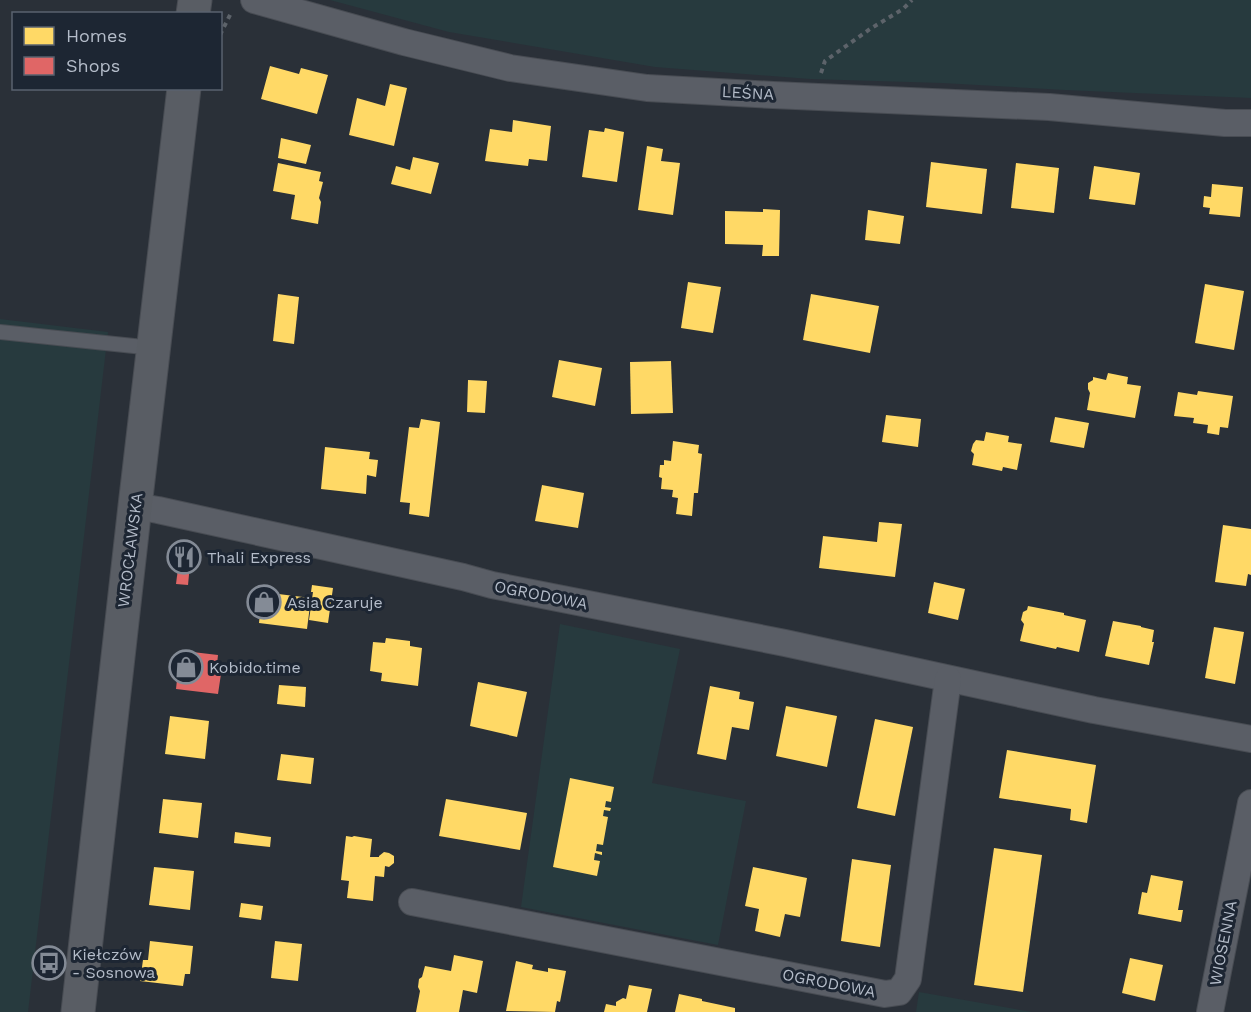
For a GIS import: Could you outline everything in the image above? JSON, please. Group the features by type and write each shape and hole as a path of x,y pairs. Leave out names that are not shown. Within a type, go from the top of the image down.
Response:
{"street":[{"name":"LEŚNA","path":"244,4 510,68 647,88 1049,107 1225,123 1251,123"},
{"name":"WROCŁAWSKA","path":"78,1012 184,90"},
{"name":"OGRODOWA","path":"135,506 492,585 785,644 1094,710 1251,739"},
{"name":"OGRODOWA","path":"412,902 885,994 899,992 908,979 948,679"},
{"name":"WIOSENNA","path":"1210,1012 1251,803"}],"lane":[{"path":"0,332 154,348"}],"path":[{"path":"812,97 825,61 870,28 903,9 912,0"},
{"path":"222,32 244,4"}],"green space":[{"path":"330,0 1251,0 1251,98 810,79 655,67 449,32"},
{"path":"0,319 108,332 28,1012 0,1012"},
{"path":"560,624 680,649 652,783 746,801 718,945 521,907"},
{"path":"919,992 1032,1012 916,1012"}],"building: Homes":[{"path":"270,66 299,74 301,68 328,75 317,114 261,99"},
{"path":"390,84 407,88 394,146 349,135 357,98 385,106"},
{"path":"513,120 551,126 547,161 529,159 528,166 485,161 490,129 512,132"},
{"path":"605,128 624,132 617,182 582,177 589,130 604,132"},
{"path":"281,138 311,145 306,164 278,158"},
{"path":"647,146 663,149 661,161 680,163 673,215 638,210"},
{"path":"413,157 439,163 431,194 391,184 396,166 410,170"},
{"path":"931,162 987,169 982,214 926,207"},
{"path":"278,163 321,172 319,181 323,182 319,198 321,202 318,224 291,219 295,195 273,191"},
{"path":"1016,163 1059,168 1054,213 1011,208"},
{"path":"1094,166 1140,173 1135,205 1089,199"},
{"path":"1212,184 1243,187 1240,217 1209,214 1210,208 1203,207 1204,196 1211,197"},
{"path":"763,209 780,210 779,256 762,256 763,245 725,244 725,211 763,212"},
{"path":"868,210 904,216 900,244 865,240"},
{"path":"688,282 721,287 713,333 681,328"},
{"path":"1205,284 1244,291 1234,350 1195,343"},
{"path":"278,294 299,297 294,344 273,341"},
{"path":"811,294 879,306 870,353 803,340"},
{"path":"559,360 602,368 595,406 552,397"},
{"path":"671,361 673,413 631,414 630,362"},
{"path":"1108,373 1128,377 1127,384 1141,386 1135,418 1087,410 1090,393 1088,383 1093,380 1093,377 1106,380"},
{"path":"468,380 487,381 485,413 467,412"},
{"path":"1198,391 1233,396 1228,428 1220,427 1219,435 1207,433 1208,425 1193,423 1194,418 1174,416 1178,392 1197,395"},
{"path":"886,415 921,419 918,447 882,442"},
{"path":"1055,417 1089,423 1084,448 1050,442"},
{"path":"421,419 440,422 429,517 409,514 410,503 400,502 409,427 419,428"},
{"path":"986,432 1009,436 1008,442 1022,444 1017,470 1003,467 1002,471 972,465 973,444 976,440 984,441"},
{"path":"673,441 699,445 698,453 702,454 698,493 694,493 692,516 676,514 678,498 672,497 673,490 661,489 660,465 664,465 664,460 671,461"},
{"path":"325,447 370,452 369,459 378,460 376,477 367,475 366,494 321,489"},
{"path":"542,485 584,493 578,528 535,521"},
{"path":"879,522 902,524 895,577 819,568 823,536 877,542"},
{"path":"1223,525 1251,529 1251,575 1248,574 1246,586 1215,582"},
{"path":"934,582 965,589 958,620 928,613"},
{"path":"312,585 333,588 328,623 309,620"},
{"path":"262,592 311,598 307,629 259,623"},
{"path":"1028,606 1086,620 1079,652 1020,641 1024,624 1021,620"},
{"path":"1113,621 1154,630 1149,665 1105,656"},
{"path":"1214,627 1244,632 1235,684 1205,678"},
{"path":"386,638 410,641 410,646 422,648 418,686 381,681 382,673 370,671 373,642 385,643"},
{"path":"478,682 527,692 517,737 470,726"},
{"path":"279,685 306,687 305,707 277,704"},
{"path":"710,686 740,692 739,699 754,702 749,730 732,727 726,760 697,754"},
{"path":"786,706 837,716 827,767 776,756"},
{"path":"170,716 209,721 205,759 165,754"},
{"path":"875,719 913,727 895,816 857,808"},
{"path":"1007,750 1096,765 1087,823 1070,820 1071,809 999,798"},
{"path":"281,754 314,758 311,784 277,780"},
{"path":"570,778 614,787 611,802 606,801 605,807 611,808 610,811 604,810 603,816 608,817 603,845 597,844 596,851 602,852 602,855 595,853 594,860 600,861 597,876 553,867"},
{"path":"163,799 202,803 198,838 159,833"},
{"path":"446,799 527,813 520,850 439,836"},
{"path":"235,832 271,837 270,847 234,843"},
{"path":"346,836 372,839 370,857 379,857 384,852 394,856 394,863 389,867 385,866 384,877 375,876 373,901 347,898 349,881 341,880"},
{"path":"994,848 1042,855 1023,992 974,985"},
{"path":"852,859 891,865 880,947 841,941"},
{"path":"154,867 194,871 190,910 149,905"},
{"path":"753,867 807,878 800,917 785,914 780,937 755,931 759,909 745,906"},
{"path":"1151,875 1183,881 1178,910 1183,910 1181,922 1138,914 1142,892 1147,893"},
{"path":"241,903 263,906 261,920 239,917"},
{"path":"150,941 193,946 190,974 185,974 183,986 140,981 143,960 148,960"},
{"path":"275,941 302,944 298,981 271,978"},
{"path":"454,955 483,961 477,993 463,990 459,1012 416,1012 420,991 419,979 422,977 425,966 451,971"},
{"path":"1130,958 1163,965 1155,1001 1122,993"},
{"path":"516,961 533,965 532,969 548,972 548,968 566,971 560,1002 557,1001 555,1012 506,1011"},
{"path":"629,985 652,989 647,1012 604,1012 606,1004 616,1006 616,1002 623,998 626,999"},
{"path":"679,994 735,1008 735,1012 675,1012"}],"building: Shops":[{"path":"180,553 191,554 188,585 176,584"},
{"path":"184,651 218,655 216,674 221,674 218,694 176,689 178,670 183,670"}],"place":[{"name":"Thali Express","path":"184,557"},
{"name":"Asia Czaruje","path":"264,602"},
{"name":"Kobido.time","path":"186,667"},
{"name":"Kiełczów - Sosnowa","path":"49,963"}]}
